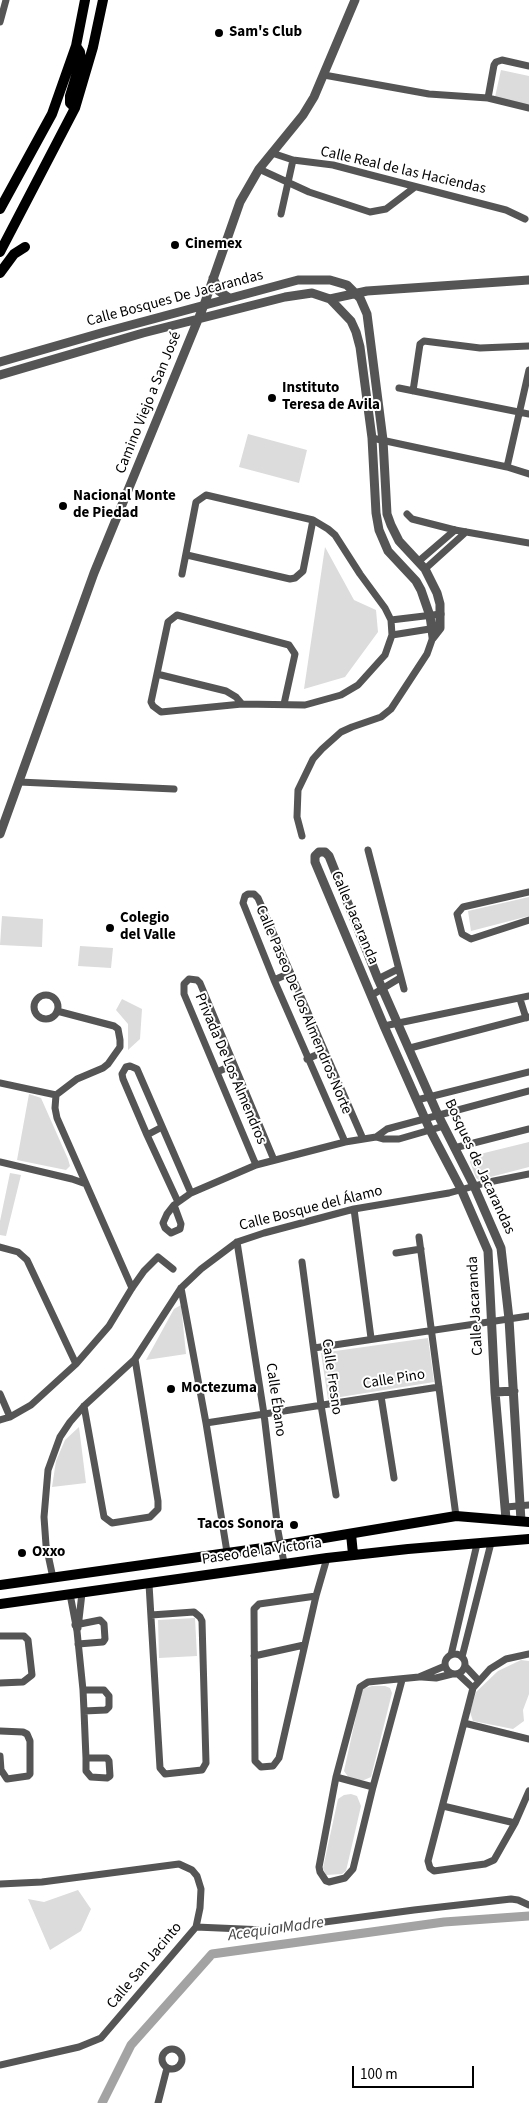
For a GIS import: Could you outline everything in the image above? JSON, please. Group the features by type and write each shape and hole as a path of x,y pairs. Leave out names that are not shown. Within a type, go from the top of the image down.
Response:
{"main road":[{"path":"0,210 52,114 76,46 85,0"},
{"path":"0,252 75,108 93,48 103,0"},
{"path":"75,108 70,103 70,96 81,60 80,52 76,46"},
{"path":"0,273 14,254 25,247"},
{"name":"Paseo de la Victoria","path":"0,1585 280,1545 456,1516 525,1521"},
{"path":"351,1534 353,1554"},
{"name":"Paseo de la Victoria","path":"0,1604 353,1554 529,1539"}],"street":[{"path":"0,22 6,0"},
{"name":"Camino Viejo a San José","path":"0,834 94,573 204,305 240,202 259,169 303,115 324,75 355,0"},
{"path":"488,98 496,62 502,60 529,66"},
{"path":"324,75 430,94 488,98 529,108"},
{"name":"Calle Real de las Haciendas","path":"272,153 293,160 333,165 506,210 525,219"},
{"path":"281,214 293,160"},
{"path":"259,169 309,192 370,212 386,209 415,187"},
{"path":"213,278 219,291 229,298"},
{"name":"Calle Bosques De Jacarandas","path":"0,362 298,280 314,279 339,282 347,285 355,293"},
{"path":"330,299 355,293 529,280"},
{"name":"Calle Bosques De Jacarandas","path":"0,375 198,319 302,293 319,294 330,299"},
{"path":"302,836 297,817 298,790 314,760 322,749 341,732 381,717 391,709 427,654 441,614 437,593 425,569 399,540 387,514 384,440 367,314 355,293"},
{"path":"330,299 351,321 356,332 365,378 372,438 376,513 379,530 388,551 416,581 435,631"},
{"path":"413,391 420,344 424,341 480,348 529,346"},
{"path":"507,467 529,370"},
{"path":"400,388 529,414"},
{"path":"372,438 507,467 529,474"},
{"path":"182,574 196,502 206,494 313,520 335,535 356,569 385,608 391,620 392,635 385,655 358,685 341,695 306,705 242,704 161,712 151,702 168,622 176,615 289,645 295,654 284,704"},
{"path":"407,514 412,519 455,530 529,543"},
{"path":"187,555 290,579 295,578 303,571 313,520"},
{"path":"419,561 455,530"},
{"path":"425,569 466,532"},
{"path":"391,620 441,614"},
{"path":"392,635 435,631"},
{"path":"157,674 226,690 242,704"},
{"path":"19,782 174,789"},
{"name":"Calle Jacaranda","path":"368,850 404,989"},
{"name":"Calle Jacaranda","path":"319,852 315,856 315,862 384,1026 430,1130 461,1189 488,1251 495,1392 506,1519"},
{"name":"Bosques de Jacarandas","path":"319,852 325,852 329,856 378,979 438,1115 474,1186 501,1248 509,1319 525,1521"},
{"path":"529,892 463,907 457,914 462,934 471,939 529,920"},
{"name":"Calle Paseo De Los Almendros Norte","path":"344,1142 307,1059 243,903 245,896 248,894 254,894 258,898 362,1139"},
{"path":"345,932 358,927"},
{"name":"Calle Jacaranda","path":"378,979 398,968"},
{"path":"274,980 290,973"},
{"path":"372,995 400,978"},
{"name":"Privada De Los Almendros","path":"256,1165 184,994 184,984 189,979 197,980 200,983 274,1160"},
{"path":"384,1026 529,996"},
{"path":"410,1048 528,1018 520,999"},
{"path":"0,1083 56,1095 78,1079 108,1064 120,1047 118,1029 114,1026 57,1010"},
{"path":"307,1059 323,1052"},
{"path":"217,1072 234,1065"},
{"path":"191,1193 137,1069 130,1066 126,1067 122,1074 123,1079 176,1204 191,1193 256,1165 344,1142 376,1137 399,1139 444,1126"},
{"path":"417,1100 529,1073"},
{"path":"376,1137 387,1129 529,1092"},
{"path":"56,1095 55,1108 57,1118 132,1288"},
{"path":"146,1135 162,1128"},
{"path":"454,1148 529,1129"},
{"path":"0,1162 86,1184"},
{"name":"Calle Bosque del Álamo","path":"53,1578 46,1544 44,1517 48,1470 60,1437 84,1406 134,1360 181,1288 201,1269 237,1242 354,1209 529,1174"},
{"path":"354,1209 371,1338"},
{"path":"419,1237 456,1516"},
{"name":"Calle Ébano","path":"237,1242 264,1414 280,1545 284,1563"},
{"path":"0,1248 18,1252 27,1260 76,1364"},
{"path":"396,1253 421,1249"},
{"path":"0,1420 10,1417 37,1400 76,1364 110,1326 132,1288 144,1271 158,1257 173,1270"},
{"name":"Calle Fresno","path":"302,1262 321,1405 336,1495"},
{"path":"181,1288 227,1552"},
{"path":"314,1348 529,1316"},
{"path":"84,1406 104,1518 112,1523 150,1517 158,1509 158,1501 134,1360"},
{"name":"Calle Pino","path":"206,1423 438,1388"},
{"path":"495,1392 514,1391"},
{"path":"0,1394 10,1417"},
{"path":"381,1396 394,1478"},
{"path":"506,1507 525,1505"},
{"path":"479,1681 465,1666 462,1657 491,1543"},
{"path":"445,1666 446,1659 451,1655 477,1544"},
{"path":"316,1596 259,1604 253,1612 255,1761 261,1767 272,1766 279,1758 304,1645 327,1558"},
{"path":"149,1584 160,1768 165,1774 202,1770 206,1763 202,1621 200,1616 194,1612 151,1615"},
{"path":"77,1627 82,1593"},
{"path":"70,1594 77,1627 83,1690 86,1771 91,1777 108,1778 111,1775 107,1758 86,1758"},
{"path":"77,1627 101,1621 104,1624 105,1639 101,1643 78,1644"},
{"path":"0,1636 24,1636 26,1638 29,1643 32,1675 23,1682 0,1683"},
{"path":"254,1656 304,1645"},
{"path":"529,1654 506,1659 490,1669 473,1688 428,1861 430,1868 438,1870 491,1862 498,1856 529,1791"},
{"path":"451,1655 462,1657"},
{"path":"445,1666 473,1688"},
{"path":"402,1680 353,1869 345,1878 329,1882 322,1877 318,1867 336,1777 360,1687 368,1682 419,1677 445,1666"},
{"path":"419,1677 436,1678 455,1674 465,1666"},
{"path":"83,1690 104,1690 108,1694 109,1702 109,1707 106,1710 84,1711"},
{"path":"464,1723 529,1739 529,1734"},
{"path":"0,1731 23,1732 27,1734 30,1741 30,1774 28,1776 7,1779 1,1770 0,1756"},
{"path":"336,1777 373,1787"},
{"path":"443,1806 515,1823"},
{"path":"0,1884 42,1882 180,1864 187,1866 197,1876 201,1889 196,1927"},
{"name":"Calle San Jacinto","path":"0,2065 79,2047 101,2038 196,1927 265,1930 512,1899 529,1905"},
{"path":"158,2103 168,2068"}],"shaded area":[{"path":"501,70 529,76 529,105 495,97"},
{"path":"248,434 307,450 299,483 239,467"},
{"path":"325,547 354,600 376,610 378,632 345,677 304,689"},
{"path":"529,897 529,916 471,931 468,911"},
{"path":"2,916 43,919 42,947 0,945"},
{"path":"80,946 113,948 111,968 78,966"},
{"path":"122,999 142,1009 140,1039 128,1050 128,1024 116,1010"},
{"path":"29,1094 41,1098 68,1159 70,1166 66,1170 17,1160"},
{"path":"529,1142 529,1167 479,1180 476,1178 470,1162 472,1156"},
{"path":"10,1173 21,1175 6,1236 0,1235 0,1221"},
{"path":"181,1305 186,1354 146,1360 174,1309"},
{"path":"428,1338 434,1382 328,1399 321,1353"},
{"path":"79,1427 86,1483 52,1487 56,1461 65,1440"},
{"path":"195,1618 197,1656 159,1658 158,1620"},
{"path":"521,1660 529,1661 529,1694 523,1710 524,1721 513,1729 473,1721 470,1712 476,1692 498,1671"},
{"path":"372,1686 385,1686 390,1688 392,1693 371,1777 354,1781 344,1771 362,1689"},
{"path":"351,1794 357,1796 361,1806 346,1871 342,1874 326,1875 323,1868 338,1799 344,1795"},
{"path":"78,1890 91,1909 81,1931 50,1950 28,1899 44,1902"}],"waterway":[{"name":"Acequia Madre","path":"102,2103 131,2045 212,1954 444,1922 529,1916"}],"place":[{"name":"Sam's Club","path":"219,33"},
{"name":"Cinemex","path":"175,245"},
{"name":"Instituto Teresa de Avila","path":"272,398"},
{"name":"Nacional Monte de Piedad","path":"63,506"},
{"name":"Colegio del Valle","path":"110,928"},
{"name":"Moctezuma","path":"171,1389"},
{"name":"Tacos Sonora","path":"294,1525"},
{"name":"Oxxo","path":"22,1553"}]}
